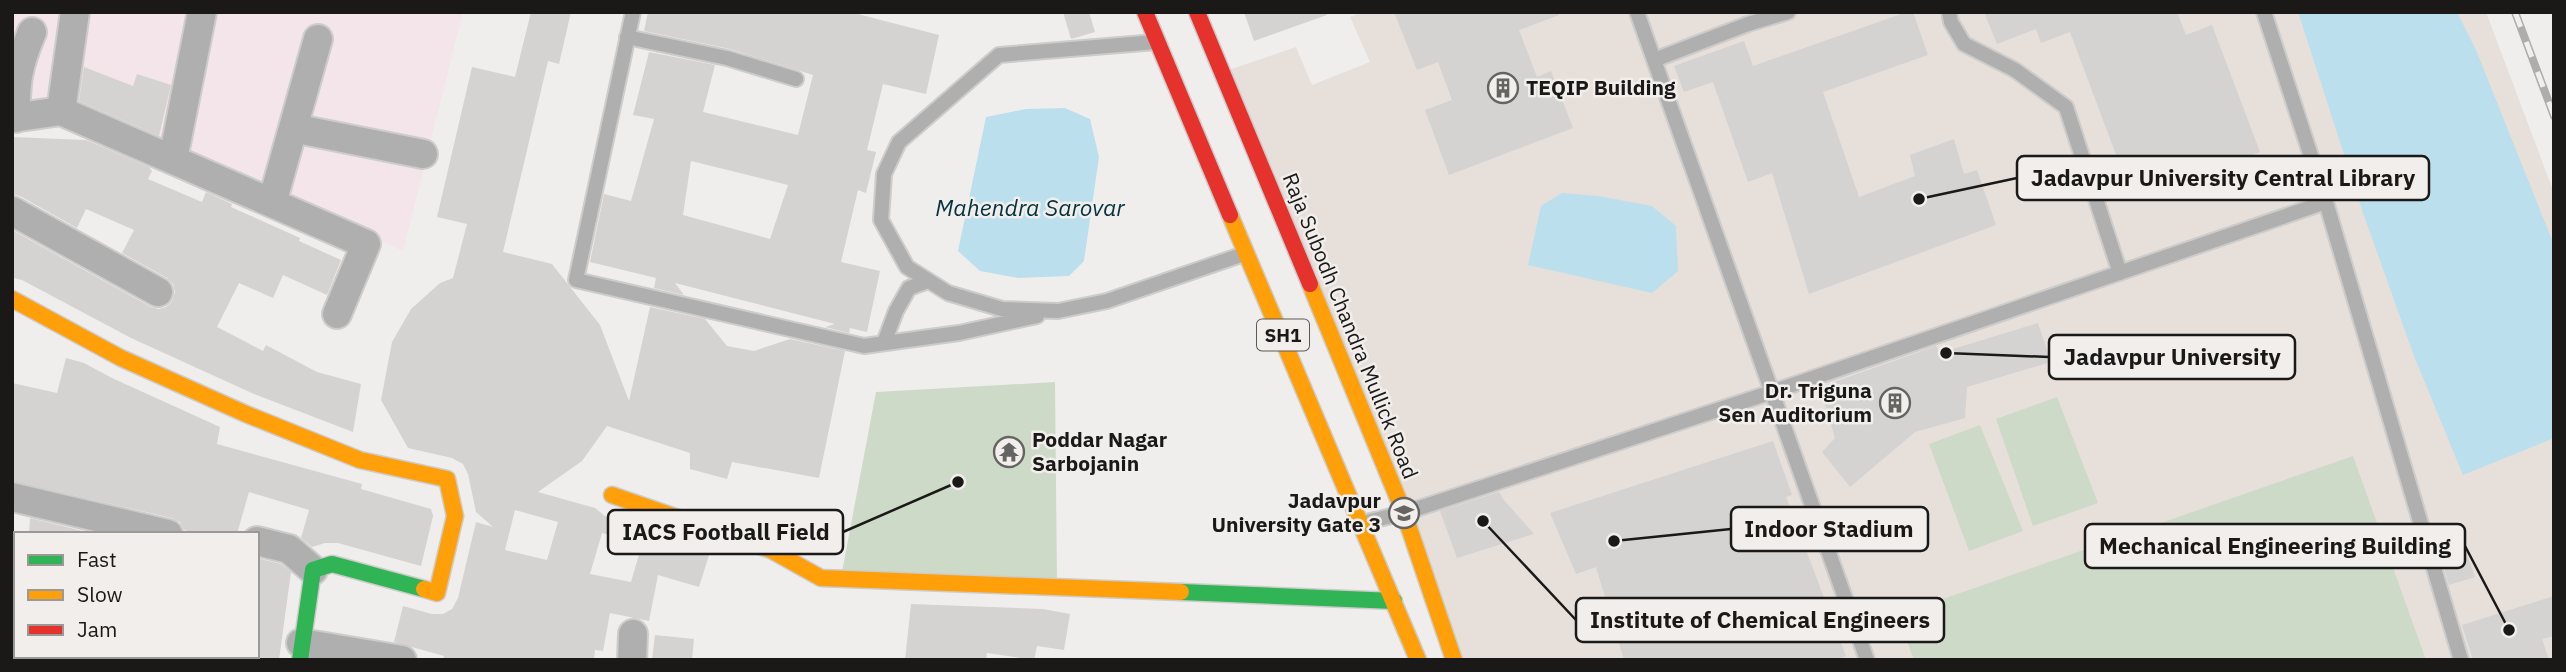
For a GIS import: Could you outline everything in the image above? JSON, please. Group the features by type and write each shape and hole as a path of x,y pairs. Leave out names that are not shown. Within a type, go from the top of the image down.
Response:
{"street":[{"path":"61,111 75,12"},
{"path":"173,159 202,12"},
{"name":"SH1","path":"1145,12 1418,660"},
{"name":"Raja Subodh Chandra Mullick Road","path":"1197,12 1404,513 1454,660"},
{"path":"32,32 21,57 15,83 14,118 61,111 366,244 337,314"},
{"path":"272,203 318,39"},
{"path":"293,128 423,154"},
{"path":"12,211 158,292"},
{"path":"12,299 121,358 246,414 360,460 447,478 454,516 437,593 332,564 313,570"},
{"path":"612,495 771,550 821,578 1394,601"},
{"path":"12,497 160,532"},
{"path":"259,542 289,549 313,570"},
{"path":"313,570 300,652 402,660"}],"lane":[{"path":"633,12 576,280 864,346 959,333 1107,301 1248,253"},
{"path":"1637,12 1867,660"},
{"path":"1654,60 1748,24 1788,12"},
{"path":"1949,12 1951,22 1964,44 2015,71 2066,107 2120,273"},
{"path":"2264,12 2326,202 2461,660"},
{"path":"628,37 736,60 796,79"},
{"path":"1059,311 1002,309 948,293 907,267 881,220 884,174 899,142 999,55 1157,42"},
{"path":"1362,523 1404,513 1772,392 2326,202"},
{"path":"884,343 909,288 928,281"}],"shaded area":[{"path":"12,12 195,12 166,150 12,110"},
{"path":"209,12 463,12 403,251 181,152"},
{"path":"1363,12 2486,12 2554,193 2554,660 1464,660 1223,72 1296,47 1312,85 1370,62 1350,17"}],"green space":[{"path":"1055,382 1057,582 842,572 876,392"},
{"path":"2057,397 2098,503 2033,526 1996,419"},
{"path":"1980,425 2023,531 1969,551 1929,444"},
{"path":"2353,456 2426,660 1914,660 1897,615"}],"water":[{"path":"2298,12 2457,12 2476,50 2554,245 2554,438 2463,475 2414,356 2363,213"},
{"name":"Mahendra Sarovar","path":"1065,108 1090,119 1099,157 1084,261 1069,276 1018,278 980,271 958,251 986,117 1026,109"},
{"path":"1562,193 1598,196 1652,206 1676,226 1678,271 1652,293 1528,265 1541,206"}],"building":[{"path":"531,12 571,12 559,64 548,61 503,252 552,264 600,325 629,401 650,307 705,319 727,346 754,351 790,339 845,351 819,478 732,462 727,479 690,469 690,453 607,426 582,461 538,492 595,508 605,516 710,552 699,587 658,575 649,621 610,613 603,651 595,650 594,660 443,660 444,656 394,642 403,606 432,614 443,614 452,609 458,598 476,522 493,527 476,512 468,474 463,464 452,458 408,448 381,400 392,342 411,309 440,283 453,278 467,224 437,217 472,67 515,77","holes":["515,510 558,522 547,560 505,550","602,533 642,544 631,582 590,574"]},
{"path":"648,12 850,12 939,35 926,94 883,84 867,150 876,152 866,193 858,190 841,262 880,271 867,332 850,328 849,333 825,327 835,324 675,283 684,295 654,288 656,278 590,262 604,194 631,201 654,119 633,115 649,52 715,65 703,112 798,135 813,75 730,49 644,31","holes":["691,161 788,185 770,239 683,215"]},
{"path":"1063,12 1089,12 1095,32 1071,39"},
{"path":"1244,12 1327,12 1327,15 1254,41"},
{"name":"TEQIP Building","path":"1394,12 1559,12 1559,15 1519,30 1537,77 1551,71 1573,128 1449,175 1425,110 1452,100 1438,62 1417,70"},
{"path":"1913,12 1928,55 1823,92 1859,197 1915,176 1910,155 1954,139 1964,174 1977,170 1996,225 1809,294 1772,173 1748,182 1713,82 1684,92 1674,66 1744,41 1753,66"},
{"path":"1984,12 2177,12 2186,35 2212,25 2260,152 2133,200 2070,32 2041,43 2036,29 1997,44"},
{"path":"84,67 133,86 137,74 171,85 159,136 79,101"},
{"path":"12,137 86,140 149,167 152,171 148,179 202,202 206,192 232,204 231,207 341,260 327,295 283,275 273,298 239,283 217,327 263,351 266,345 317,372 361,384 353,432 254,394 131,338 14,278 12,230 151,307 166,307 175,292 173,284 167,278 122,253 134,230 86,209 77,228 12,194"},
{"name":"Dr. Triguna Sen Auditorium","path":"2038,323 2051,362 1967,387 1965,418 1915,432 1850,487 1822,452 1835,438 1820,387 1936,346 1940,353"},
{"path":"66,358 84,363 220,427 217,444 362,484 361,489 431,509 433,516 421,566 338,543 312,547 301,538 309,510 249,492 238,532 190,532 184,530 180,522 172,518 12,481 12,383 57,393"},
{"path":"1773,441 1792,495 1786,497 1846,656 1835,660 1624,660 1596,567 1576,574 1550,513"},
{"path":"1499,492 1534,534 1457,558 1440,511"},
{"path":"30,518 87,532 29,532"},
{"path":"2456,523 2475,577 2449,585 2433,531"},
{"path":"259,558 281,564 291,572 279,660 257,660"},
{"path":"2554,596 2554,636 2542,639 2549,660 2473,660 2462,625"},
{"path":"911,604 1043,609 1070,614 1064,650 1037,646 1034,660 987,653 986,660 905,660"},
{"path":"655,635 694,639 692,660 652,660"}],"railway":[{"path":"2515,12 2554,116"}],"traffic: fast":[{"path":"300,660 313,570 332,564 424,589"},
{"path":"1181,592 1394,601"}],"traffic: slow":[{"path":"1230,215 1418,660"},
{"path":"1310,284 1404,513 1454,660"},
{"path":"12,299 121,358 246,414 360,460 447,479 455,516 437,593 424,589"},
{"path":"612,495 771,550 821,578 1181,592"}],"traffic: jam":[{"path":"1145,12 1230,215"},
{"path":"1197,12 1310,284"}],"place":[{"name":"TEQIP Building","path":"1503,88"},
{"name":"Jadavpur University Central Library","path":"1919,199"},
{"name":"Jadavpur University","path":"1946,353"},
{"name":"Dr. Triguna Sen Auditorium","path":"1895,403"},
{"name":"Poddar Nagar Sarbojanin","path":"1009,452"},
{"name":"IACS Football Field","path":"958,482"},
{"name":"Jadavpur University Gate 3","path":"1404,513"},
{"name":"Institute of Chemical Engineers","path":"1483,521"},
{"name":"Indoor Stadium","path":"1614,541"},
{"name":"Mechanical Engineering Building","path":"2509,630"}]}
